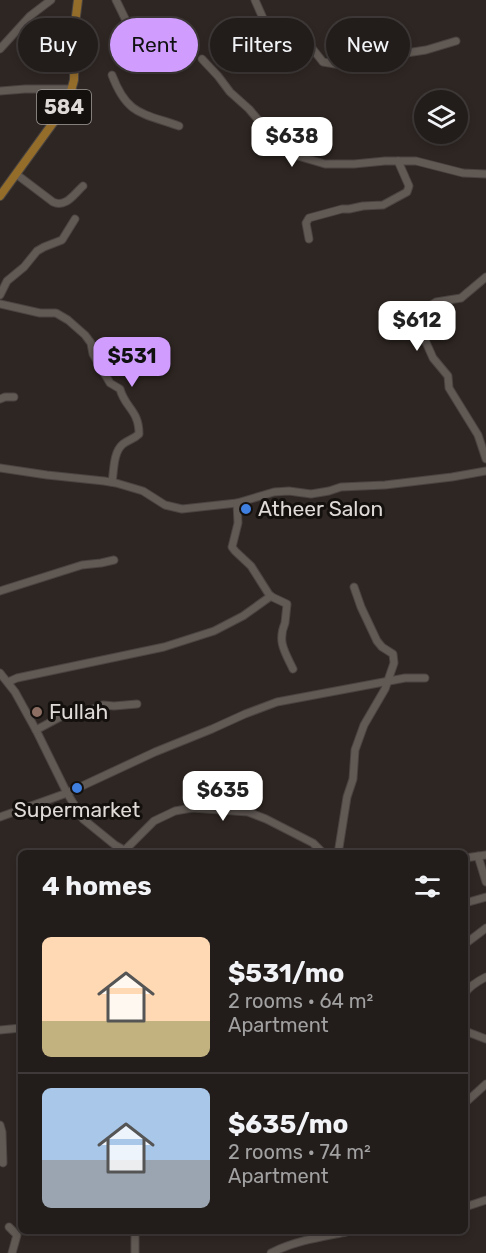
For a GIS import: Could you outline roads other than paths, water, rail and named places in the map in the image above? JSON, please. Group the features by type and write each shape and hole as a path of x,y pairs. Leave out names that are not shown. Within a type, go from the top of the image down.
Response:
{"main road":[{"name":"584","path":"2,189 16,174 58,116 72,89 78,0"}],"street":[{"path":"0,49 25,22 51,0"},
{"path":"116,0 126,18"},
{"path":"255,0 263,27 272,44 280,50 291,51 310,47 323,62 359,65 456,41"},
{"path":"202,59 281,147 291,154 325,164 416,161 463,173 486,174"},
{"path":"112,75 124,99 132,108 141,114 179,126"},
{"path":"0,91 72,89"},
{"path":"309,238 306,222 310,218 358,206 383,205 407,192 409,186 398,161"},
{"path":"16,174 59,205 83,186"},
{"path":"0,295 7,281 24,267 37,251 60,241 75,219"},
{"path":"486,277 461,298 431,305 430,326 426,336 433,358 448,376 449,388 478,435 486,459"},
{"path":"0,304 39,313 56,313 72,323 91,343 93,354 110,383 118,387 134,411 139,434 120,447 112,482"},
{"path":"0,399 14,397"},
{"path":"0,468 112,482 143,491 165,505 182,510 237,503 274,492 289,491 311,494 341,487 395,484 486,471"},
{"path":"237,503 237,523 232,547 251,566 271,597 287,604 281,641 292,669"},
{"path":"0,591 82,565 114,560"},
{"path":"339,850 347,797 353,779 357,743 364,725 388,682 394,663 393,654 378,641 354,587"},
{"path":"8,682 17,678 164,647 214,631 243,616 271,597"},
{"path":"0,673 15,692 67,793 83,819 125,850"},
{"path":"0,817 67,793 155,752 277,702 405,678 425,678"},
{"path":"36,730 64,715 86,712 103,705 137,704"},
{"path":"130,850 154,820 175,811 192,808 248,812 313,843 320,850"},
{"path":"468,858 486,855"},
{"path":"477,856 486,882"},
{"path":"468,902 486,897"},
{"path":"468,942 486,928"},
{"path":"468,988 486,977"},
{"path":"0,1030 18,1028"},
{"path":"468,1032 486,1039"},
{"path":"468,1100 486,1084"},
{"path":"0,1125 3,1164"},
{"path":"468,1206 486,1200"},
{"path":"9,1227 15,1231 17,1236 12,1253"},
{"path":"135,1234 135,1253"},
{"path":"271,1253 279,1248 335,1234"}],"place":[{"name":"Atheer Salon","path":"246,509"},
{"name":"Fullah","path":"37,712"},
{"name":"Supermarket","path":"77,788"}]}
